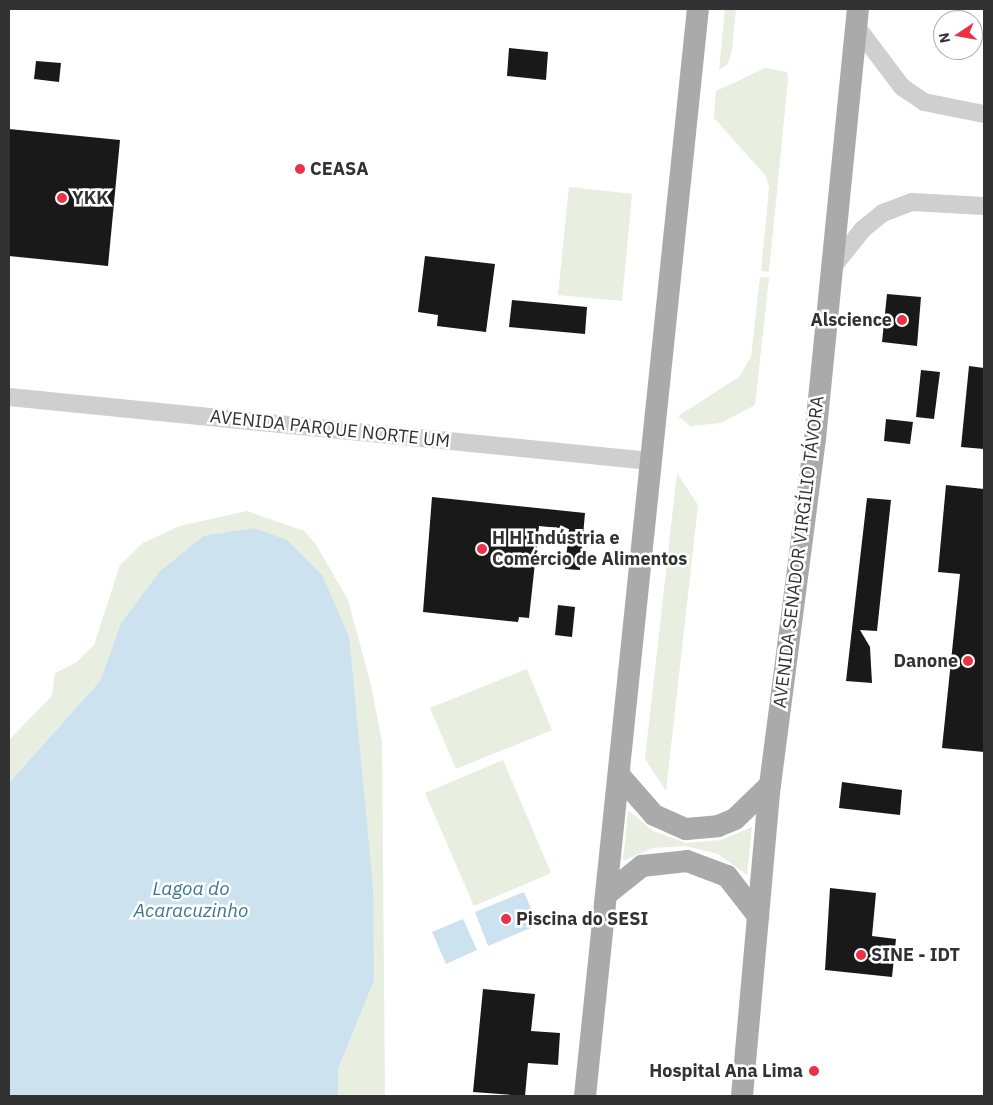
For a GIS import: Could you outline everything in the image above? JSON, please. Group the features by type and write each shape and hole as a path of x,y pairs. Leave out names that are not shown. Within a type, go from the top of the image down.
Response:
{"main road":[{"path":"586,1096 698,9"},
{"name":"AVENIDA SENADOR VIRGÍLIO TÁVORA","path":"742,1096 770,785 832,268 857,17"},
{"path":"619,775 654,815 686,829 718,826 735,818 770,785"},
{"path":"607,894 642,866 687,861 726,876 758,916"}],"street":[{"path":"857,17 902,87 924,102 984,114"},
{"path":"832,268 863,229 883,213 912,202 984,206"},
{"name":"AVENIDA PARQUE NORTE UM","path":"9,397 650,461"}],"shaded area":[{"path":"725,9 736,9 732,50 728,64 719,70"},
{"path":"765,68 787,72 788,80 769,272 761,271 769,188 766,176 714,118 716,91"},
{"path":"569,187 632,194 622,301 558,295"},
{"path":"760,277 769,278 755,405 721,423 690,426 678,416 739,377 751,357"},
{"path":"677,473 698,505 666,791 645,759"},
{"path":"247,511 304,531 315,543 348,600 371,685 382,742 385,1096 338,1096 338,1069 374,981 203,536 159,572 121,623 100,681 9,783 9,740 52,696 55,673 77,662 94,645 120,565 143,543 180,526"},
{"path":"527,669 552,730 456,769 430,708"},
{"path":"503,760 551,873 474,906 425,793"},
{"path":"628,810 653,831 686,843 721,840 752,827 747,875 718,854 685,846 653,848 623,861"}],"water":[{"name":"Lagoa do Acaracuzinho","path":"254,528 287,540 322,575 349,636 373,887 374,981 338,1069 338,1096 9,1096 9,783 100,681 121,623 159,572 203,536"},
{"name":"Piscina do SESI","path":"524,892 538,925 488,946 475,912"},
{"path":"463,919 477,950 446,964 432,932"}],"building":[{"path":"509,48 548,52 546,80 507,76"},
{"path":"36,61 61,63 59,82 34,79"},
{"name":"YKK","path":"9,129 120,140 108,266 9,256"},
{"path":"425,256 495,264 486,332 437,326 438,315 418,312"},
{"name":"Alscience","path":"887,294 921,297 917,346 882,342"},
{"path":"512,300 587,307 585,334 509,327"},
{"path":"969,366 984,368 984,449 961,447"},
{"path":"921,370 940,372 934,419 916,417"},
{"path":"886,419 913,422 910,444 884,441"},
{"name":"Danone","path":"946,485 984,489 984,752 942,748 960,574 938,572"},
{"name":"H H Indústria e Comércio de Alimentos","path":"432,497 585,513 580,570 565,569 569,529 539,526 529,618 519,617 518,622 423,612"},
{"path":"867,498 891,500 877,631 860,630 870,647 872,683 846,681"},
{"name":"H H Indústria e Comércio de Alimentos","path":"558,605 575,607 572,637 555,635"},
{"path":"842,782 902,790 900,815 839,808"},
{"path":"830,888 876,893 872,936 896,939 892,977 825,970"},
{"path":"483,989 535,994 531,1031 560,1033 558,1065 528,1063 525,1096 473,1092"}],"place":[{"name":"CEASA","path":"300,169"},
{"name":"YKK","path":"62,198"},
{"name":"Alscience","path":"902,320"},
{"name":"H H Indústria e Comércio de Alimentos","path":"482,549"},
{"name":"Danone","path":"968,661"},
{"name":"Piscina do SESI","path":"506,919"},
{"name":"SINE - IDT","path":"861,955"},
{"name":"Hospital Ana Lima","path":"814,1071"}]}
